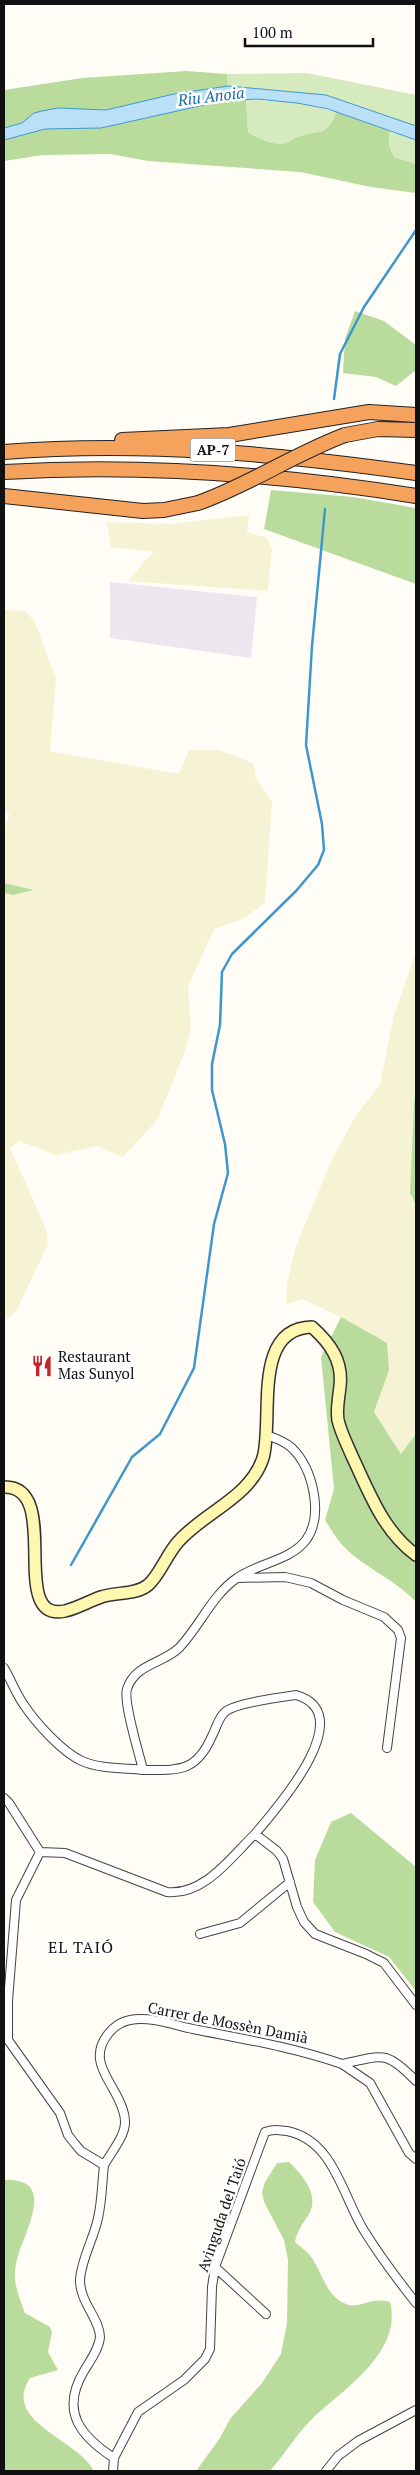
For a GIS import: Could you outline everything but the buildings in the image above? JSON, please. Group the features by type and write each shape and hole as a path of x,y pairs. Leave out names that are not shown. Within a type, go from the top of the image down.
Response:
{"highway":[{"path":"6,451 72,443 229,435 369,412 416,415"},
{"path":"4,496 136,510 164,510 198,503 231,490 307,451 345,435 378,429 416,430"},
{"name":"AP-7","path":"6,451 94,448 217,450 291,457 416,473"},
{"name":"AP-7","path":"4,472 94,468 194,470 296,479 416,496"}],"street":[{"path":"4,1487 16,1490 28,1502 34,1521 36,1589 42,1603 56,1611 65,1611 101,1597 139,1590 148,1585 180,1540 244,1489 250,1482 263,1457 266,1435 267,1386 271,1366 279,1344 294,1329 312,1327 325,1338 341,1370 337,1405 338,1420 343,1438 380,1516 398,1540 416,1555"},
{"path":"143,1770 125,1698 133,1676 179,1648 218,1597 236,1578 298,1548 311,1532 314,1497 304,1466 291,1447 283,1441 266,1435"},
{"path":"236,1578 285,1578 312,1583 343,1600 384,1617 398,1630 401,1638 387,1748"},
{"path":"4,1668 23,1704 49,1733 74,1756 83,1761 107,1766 143,1770 180,1770 193,1762 209,1743 225,1711 264,1700 296,1695 306,1698 314,1704 320,1724 312,1753 301,1775 255,1834 200,1886 184,1893 167,1892 65,1853 40,1852"},
{"path":"4,1798 9,1802 40,1852"},
{"path":"255,1834 280,1855 286,1867 304,1922 315,1934 384,1963 416,2005"},
{"path":"40,1852 16,1900 6,2042 60,2113 68,2135 74,2144 81,2151 104,2165 98,2218 80,2279 82,2295 100,2335 93,2355 78,2382 73,2404 77,2426 96,2446 114,2458 113,2471"},
{"path":"200,1934 240,1924 290,1882"},
{"name":"Carrer de Mossèn Damià","path":"104,2165 123,2134 126,2121 123,2106 102,2070 101,2046 107,2035 127,2020 164,2022 282,2046 342,2064"},
{"path":"342,2064 381,2056 393,2059 416,2081"},
{"path":"342,2064 370,2084 409,2153 416,2159"},
{"name":"Avinguda del Taió","path":"114,2458 138,2412 184,2380 205,2359 210,2349 212,2287 215,2266 265,2132 272,2129 287,2131 308,2138 321,2150 332,2167 362,2227 385,2264 416,2303"},
{"path":"215,2266 266,2314"},
{"path":"326,2471 338,2456 358,2441 416,2410"}],"shaded area":[{"path":"249,515 247,532 267,538 272,549 268,591 128,581 153,552 111,547 107,522 170,524"},
{"path":"110,582 257,597 251,658 110,638"},
{"path":"6,610 25,611 35,622 56,679 50,751 179,774 189,750 219,750 253,763 256,778 272,801 265,903 243,919 214,929 188,987 191,1029 184,1054 157,1120 123,1157 97,1146 56,1155 20,1141 10,1148 46,1229 48,1244 16,1312 4,1321 4,893 13,895 33,890 4,883 4,827 10,815 4,811 4,612"},
{"path":"416,952 416,1089 410,1193 416,1205 416,1434 402,1455 374,1412 388,1370 341,1317 302,1299 286,1304 287,1284 295,1249 332,1159 356,1115 380,1085 394,1015"}],"green space":[{"path":"186,71 227,74 228,86 174,94 106,110 58,108 42,111 34,113 22,123 4,128 4,90 82,78"},
{"path":"307,73 416,95 416,126 326,95 228,86 227,74"},
{"path":"246,99 297,103 336,112 326,129 299,136 289,142 279,144 262,140 248,132"},
{"path":"246,99 248,132 262,140 273,143 289,142 299,136 322,131 330,125 336,112 389,131 389,145 394,157 416,164 416,193 371,187 300,172 148,161 110,154 43,155 4,161 4,140 45,129 116,125 146,116 222,101"},
{"path":"389,131 416,140 416,164 394,157 389,145"},
{"path":"355,311 384,321 416,345 416,370 396,386 376,377 343,373 345,339"},
{"path":"271,490 353,497 416,508 416,584 264,529"},
{"path":"4,883 34,890 13,895 4,893"},
{"path":"416,1089 416,1205 410,1193"},
{"path":"341,1317 387,1343 389,1370 374,1412 401,1454 416,1434 416,1602 399,1587 351,1554 340,1543 325,1520 334,1489 321,1357"},
{"path":"351,1813 416,1867 416,1991 389,1957 335,1932 313,1902 315,1860 331,1822"},
{"path":"289,2162 308,2185 312,2199 312,2207 295,2242 316,2264 326,2284 339,2301 351,2305 376,2301 390,2302 392,2320 388,2338 379,2354 367,2369 311,2420 270,2471 196,2471 220,2438 230,2419 262,2383 281,2354 287,2323 288,2260 284,2240 264,2202 262,2192 265,2182 277,2163"},
{"path":"4,2180 21,2182 31,2188 34,2198 33,2210 16,2264 15,2277 18,2295 25,2313 50,2327 52,2332 48,2352 58,2370 30,2378 24,2393 26,2407 33,2418 73,2449 94,2471 4,2471"}],"water":[{"name":"Riu Anoia","path":"228,86 326,95 416,126 416,140 328,109 297,103 257,99 222,101 101,128 45,129 4,140 4,128 22,123 34,113 42,111 58,108 106,110 174,94"}],"waterway":[{"path":"334,399 340,354 364,307 416,230"},
{"path":"71,1565 132,1457 160,1434 194,1368 214,1224 228,1173 225,1144 212,1090 212,1064 220,1025 222,972 232,954 296,891 318,865 324,850 322,824 306,745 312,646 325,509"}],"place":[{"name":"Restaurant Mas Sunyol","path":"42,1366"}],"district":[{"name":"EL TAIÓ","path":"81,1947"}]}
